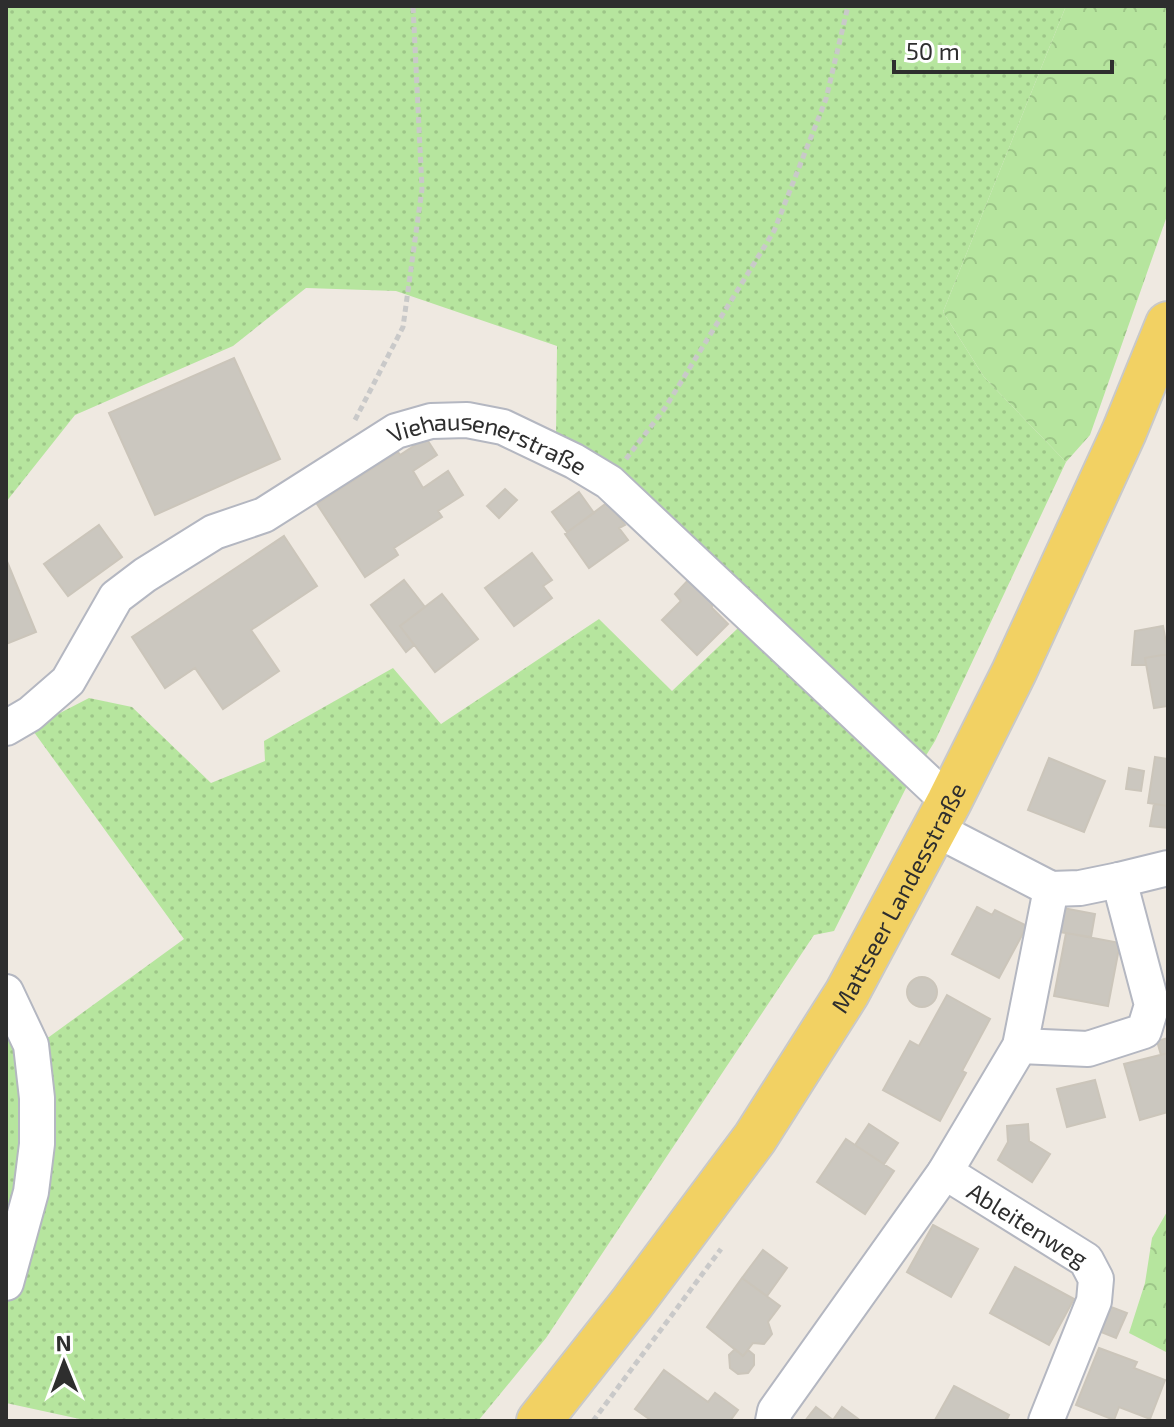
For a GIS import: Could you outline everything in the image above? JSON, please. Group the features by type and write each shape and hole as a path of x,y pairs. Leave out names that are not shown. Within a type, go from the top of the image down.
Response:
{"main road":[{"name":"Mattseer Landesstraße","path":"539,1421 755,1138 847,993 942,816 1014,672 1111,461 1168,324"}],"street":[{"name":"Viehausenerstraße","path":"6,728 30,714 68,681 116,597 145,575 214,532 264,515 396,431 431,421 467,420 503,427 574,461 609,482 942,816 1021,875 1051,889"},
{"path":"1051,889 1080,888 1168,868"},
{"path":"1020,1046 1088,1049 1144,1031 1152,1005 1119,880"},
{"name":"Ableitenweg","path":"773,1421 775,1411 945,1172 1020,1046 1051,889"},
{"path":"6,992 31,1045 37,1144 31,1192 6,1283"},
{"name":"Ableitenweg","path":"945,1172 1086,1260 1096,1279 1094,1301 1046,1421"}],"path":[{"path":"346,463 345,441 403,327 422,189 413,6"},
{"path":"609,482 665,408 774,231 826,99 848,6"}],"green space":[{"path":"6,6 1066,6 943,312 984,377 1066,462 935,741 907,786 834,931 814,935 546,1338 478,1421 89,1421 6,1403 6,1033 49,1037 184,939 31,728 89,698 132,707 211,783 265,761 264,741 393,668 441,724 599,619 672,691 758,609 556,439 557,346 396,291 306,288 233,346 75,415 6,502"},
{"path":"1066,6 1168,6 1168,213 1090,435 1066,462 984,377 943,312"},
{"path":"1168,1210 1168,1353 1129,1333 1145,1283 1152,1238"}],"building":[{"path":"234,358 280,459 155,515 109,413"},
{"path":"426,438 437,455 413,471 423,488 448,471 463,495 438,511 442,517 394,548 398,555 365,577 317,504 398,452 400,455"},
{"path":"505,489 517,500 499,518 487,506"},
{"path":"579,492 594,513 567,532 552,512"},
{"path":"608,502 625,525 619,528 628,540 589,568 565,534"},
{"path":"99,525 122,557 68,596 44,564"},
{"path":"284,536 317,586 251,630 279,671 223,709 195,668 165,688 132,637"},
{"path":"532,553 552,580 543,586 552,598 514,626 485,588"},
{"path":"6,559 36,632 6,644"},
{"path":"694,574 711,591 712,608 728,624 697,655 662,620 681,601 675,594"},
{"path":"404,580 425,607 400,626 414,645 406,652 371,605"},
{"path":"442,594 478,639 435,672 400,626"},
{"path":"1163,626 1168,654 1145,658 1146,665 1132,665 1135,631"},
{"path":"1168,654 1168,706 1154,708 1145,658"},
{"path":"1155,757 1168,759 1168,806 1148,803"},
{"path":"1049,758 1105,781 1084,832 1028,810"},
{"path":"1129,768 1144,771 1141,791 1126,789"},
{"path":"1154,804 1168,806 1168,828 1150,826"},
{"path":"977,907 992,915 995,910 1027,926 999,978 952,954"},
{"path":"1063,908 1095,914 1091,937 1059,932"},
{"path":"1066,933 1120,943 1108,1006 1054,996"},
{"path":"922,977 933,981 937,992 933,1003 922,1007 911,1003 907,992 911,981"},
{"path":"947,995 990,1019 940,1121 883,1090 910,1041 919,1046"},
{"path":"1168,1038 1168,1053 1161,1055 1157,1041"},
{"path":"1168,1053 1168,1112 1140,1120 1124,1064"},
{"path":"1095,1080 1105,1117 1067,1127 1057,1089"},
{"path":"869,1124 898,1143 884,1164 855,1145"},
{"path":"1028,1124 1029,1141 1050,1154 1032,1182 998,1160 1008,1142 1007,1126"},
{"path":"846,1139 894,1171 865,1214 817,1182"},
{"path":"933,1225 978,1249 951,1297 907,1272"},
{"path":"763,1250 787,1268 767,1296 742,1278"},
{"path":"1015,1267 1074,1299 1049,1345 990,1313"},
{"path":"742,1278 780,1306 768,1322 772,1334 764,1344 753,1343 743,1356 707,1327"},
{"path":"1111,1307 1127,1313 1116,1338 1101,1332"},
{"path":"1099,1348 1137,1362 1134,1368 1165,1380 1150,1419 1119,1407 1114,1420 1076,1405"},
{"path":"735,1349 743,1356 748,1350 754,1355 754,1365 748,1373 738,1374 730,1368 729,1355"},
{"path":"664,1370 708,1402 715,1393 738,1410 730,1421 652,1421 635,1409"},
{"path":"954,1386 1009,1415 1006,1421 935,1420"},
{"path":"816,1407 833,1420 835,1421 805,1421"},
{"path":"842,1407 861,1421 833,1420"}]}
